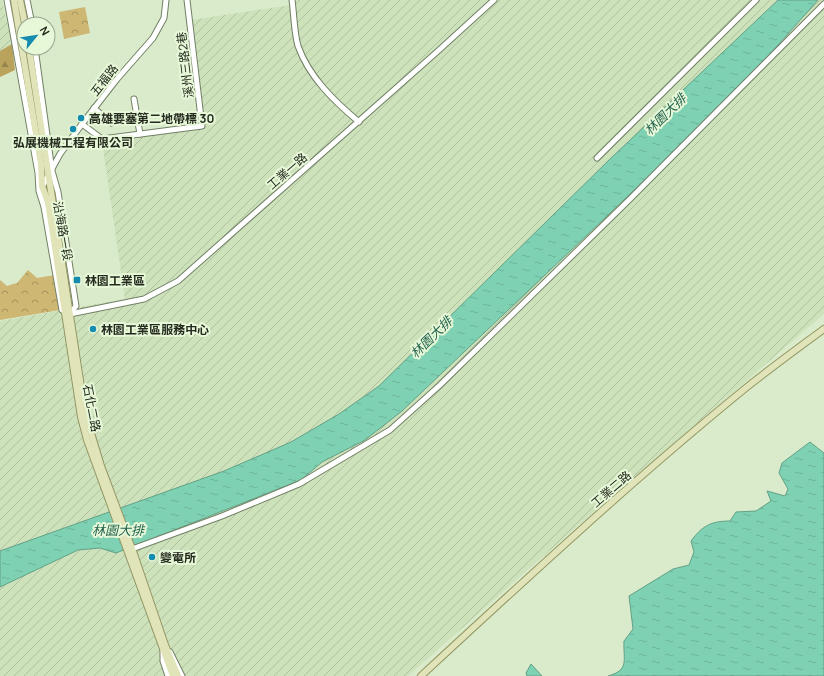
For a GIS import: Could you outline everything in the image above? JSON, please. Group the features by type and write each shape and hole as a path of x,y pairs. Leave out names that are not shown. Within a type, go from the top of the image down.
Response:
{"main road":[{"name":"沿海路一段","path":"14,0 42,164 40,189 48,202 68,314"},
{"path":"20,0 23,16"},
{"name":"沿海路一段","path":"30,56 50,173 68,314"},
{"name":"石化二路","path":"68,314 89,429 112,501 132,553"},
{"name":"工業二路","path":"422,676 583,529 706,421 748,386 824,329"},
{"path":"132,553 173,676"},
{"path":"164,648 178,676"}],"street":[{"name":"沿海路一段","path":"7,0 40,189"},
{"path":"27,0 30,16"},
{"name":"五福路","path":"40,189 60,154 82,124 117,79 153,38 164,18 166,0"},
{"name":"溪州三路2巷","path":"140,134 202,126 187,0"},
{"path":"292,0 298,44 315,78 343,108 359,122"},
{"name":"工業一路","path":"68,314 144,299 178,281 359,122 494,0"},
{"path":"598,158 756,0"},
{"path":"132,553 299,484 390,430 440,385 630,199 824,4"},
{"name":"沿海路一段","path":"36,56 50,173"},
{"path":"82,124 102,139 140,134 134,99"},
{"path":"94,108 111,123"},
{"path":"164,648 163,661 168,676"},
{"path":"164,648 175,659 182,676"}],"shaded area":[{"path":"0,0 2,0 12,44 0,51"},
{"path":"290,0 824,0 824,314 582,522 408,676 0,676 0,321 125,299 102,142 205,128 191,20 291,5"}],"green space":[{"path":"85,7 90,33 64,39 59,12"},
{"path":"12,44 15,70 0,77 0,51"},
{"path":"28,270 37,278 55,275 60,310 0,320 0,280 7,286 17,283"}],"water":[{"name":"林園大排","path":"778,0 818,0 731,98 402,411 365,440 322,462 301,480 116,553 100,548 78,550 0,587 0,551 224,471 291,442 339,414 379,386 609,160"},
{"path":"810,442 824,453 824,676 608,676 620,671 624,663 624,641 633,629 629,596 673,569 689,565 694,552 691,541 703,528 712,523 730,521 736,512 756,511 771,501 767,491 785,496 788,489 779,473 782,463"},
{"path":"531,664 542,676 527,676 526,673"}],"place":[{"name":"高雄要塞第二地帶標 30","path":"81,118"},
{"name":"弘展機械工程有限公司","path":"73,129"},
{"name":"林園工業區","path":"77,280"},
{"name":"林園工業區服務中心","path":"93,329"},
{"name":"變電所","path":"152,557"}]}
